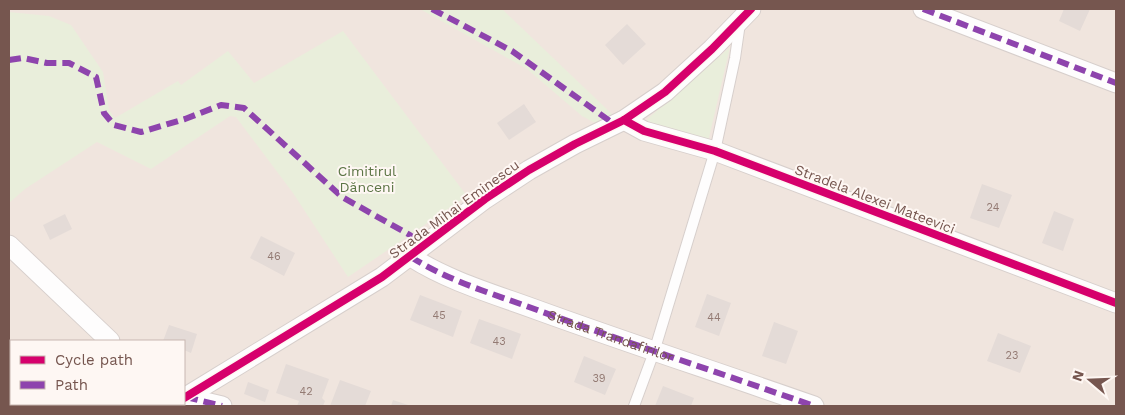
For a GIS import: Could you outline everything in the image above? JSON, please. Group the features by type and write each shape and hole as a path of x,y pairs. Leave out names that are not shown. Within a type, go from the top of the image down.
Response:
{"street":[{"path":"923,9 1116,83"},
{"name":"Strada Mihai Eminescu","path":"185,397 382,278 485,199 529,170 575,144 624,120 665,92 746,15"},
{"name":"Stradela Alexei Mateevici","path":"624,120 644,131 715,151 1116,303"},
{"path":"9,245 109,340"},
{"name":"Strada Trandafirilor","path":"411,257 444,276 654,352 814,406"},
{"path":"185,401 222,406"}],"lane":[{"path":"634,406 654,352 715,151 746,15"}],"shaded area":[{"path":"9,9 1116,9 1116,406 9,406"}],"green space":[{"path":"420,9 502,9 614,116 597,124 582,116 527,69"},
{"name":"Cimitirul Dănceni","path":"9,12 49,16 71,25 103,72 109,110 115,118 178,81 181,85 228,51 254,83 343,31 467,196 348,277 293,193 236,117 230,116 151,169 97,142 25,189 9,203"},
{"path":"730,47 708,142 644,122"}],"building":[{"path":"1064,9 1090,9 1080,31 1059,21"},
{"path":"627,24 646,44 623,65 605,45"},
{"path":"524,104 536,122 509,140 497,123"},
{"path":"982,184 1012,195 999,228 970,218"},
{"path":"1054,211 1074,219 1063,251 1042,243"},
{"path":"65,214 72,229 50,240 43,225"},
{"path":"261,236 295,253 284,276 250,258"},
{"path":"707,294 731,303 719,336 695,327"},
{"path":"420,295 462,311 453,337 410,320"},
{"path":"479,319 521,334 512,359 470,343"},
{"path":"774,322 798,331 786,364 762,356"},
{"path":"169,325 197,334 191,353 185,350 185,340 163,340"},
{"path":"998,333 1031,346 1020,373 987,361"},
{"path":"584,356 616,369 605,395 574,382"},
{"path":"286,364 329,379 322,398 325,401 323,406 297,406 299,401 276,393"},
{"path":"340,380 371,391 365,406 330,406"},
{"path":"248,382 269,390 265,402 244,394"},
{"path":"663,386 694,398 691,406 655,406"},
{"path":"393,400 411,406 391,406"}],"marked path":[{"path":"432,9 512,51 614,124"},
{"path":"923,9 1116,83"},
{"path":"9,60 23,58 47,63 69,63 96,77 104,113 114,125 141,132 185,119 221,105 244,108 342,197 410,235 424,246"},
{"path":"411,257 442,274 474,287 814,406"},
{"path":"186,397 222,406"}],"cycle path":[{"path":"185,397 382,277 485,199 529,170 575,144 624,120 665,92 712,49 751,9"},
{"path":"624,120 644,131 715,151 1116,303"}]}
